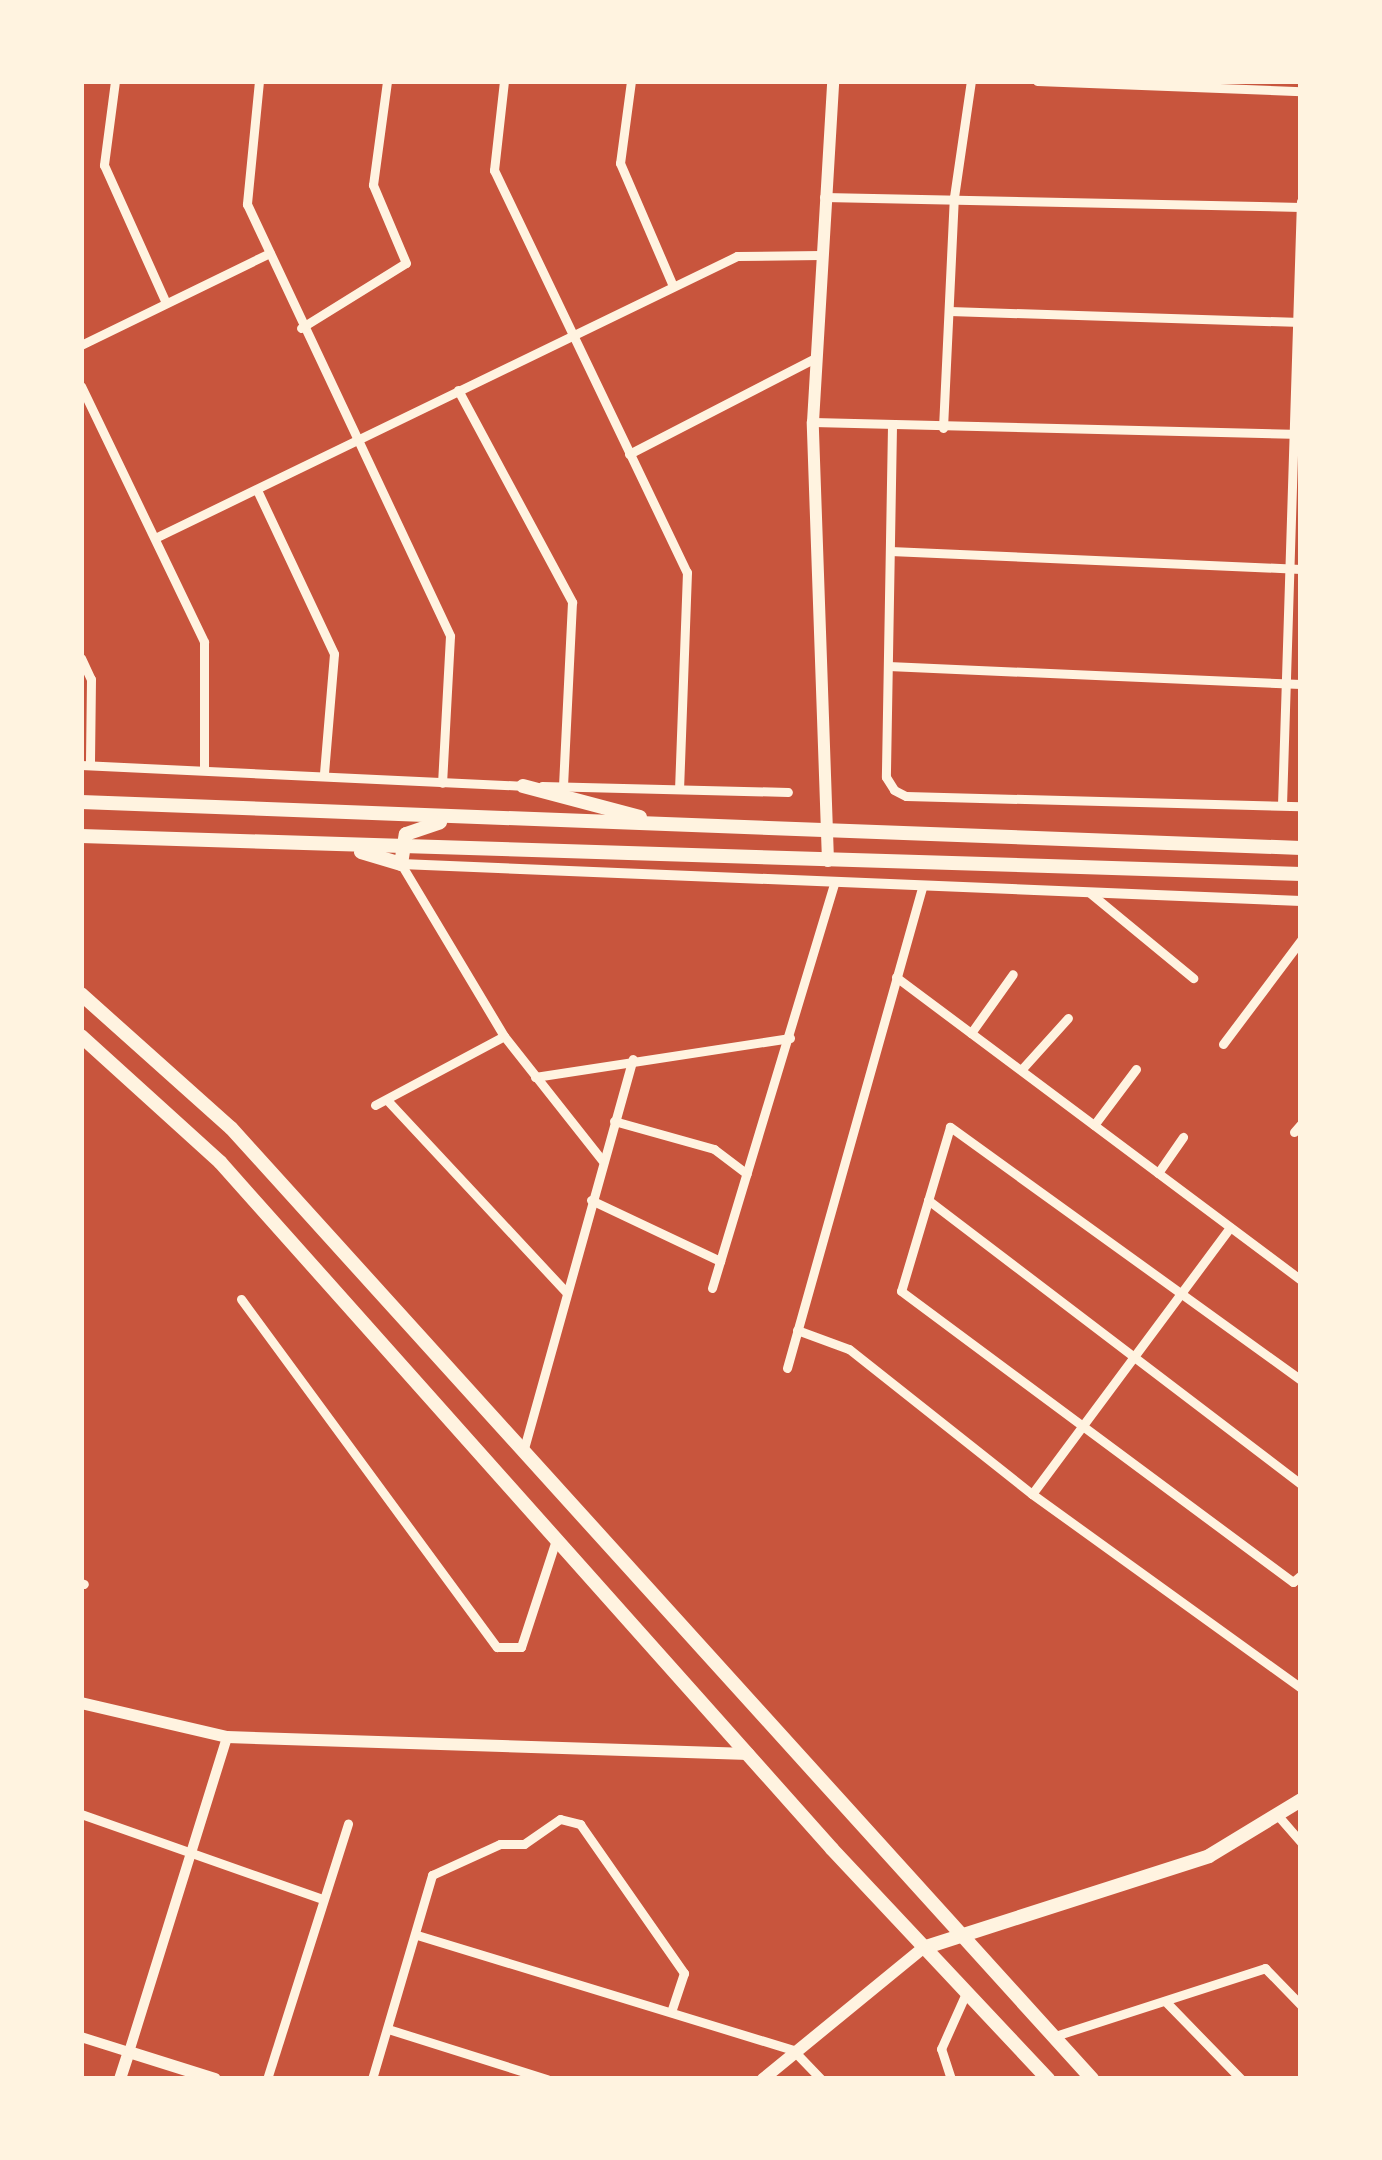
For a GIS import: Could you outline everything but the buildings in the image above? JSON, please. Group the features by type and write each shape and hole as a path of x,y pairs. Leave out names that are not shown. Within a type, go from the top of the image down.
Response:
{"main road":[{"path":"828,861 813,422 833,81"},
{"path":"524,786 651,822"},
{"path":"81,802 1301,848"},
{"path":"401,856 418,827 481,816"},
{"path":"81,836 333,845 401,856 1301,874"},
{"path":"81,994 210,1106 1086,2077"},
{"path":"81,1036 220,1162 923,1948 1048,2079"},
{"path":"81,1703 227,1737 751,1754"},
{"path":"763,2079 923,1948 1209,1856 1280,1818 1301,1799"},
{"path":"120,2079 129,2052 215,2079"}],"street":[{"path":"115,81 104,165 166,303"},
{"path":"259,81 245,189 301,328 449,636 442,783"},
{"path":"301,328 406,263 373,185 387,81"},
{"path":"504,81 494,170 687,572 680,788"},
{"path":"631,81 620,163 672,284"},
{"path":"943,428 954,196 971,81"},
{"path":"1037,81 1301,91"},
{"path":"824,197 1301,204 1296,569 1282,805"},
{"path":"81,345 270,254"},
{"path":"154,538 737,256 821,254"},
{"path":"949,311 1299,322"},
{"path":"629,454 815,358"},
{"path":"81,386 208,657 204,769"},
{"path":"458,390 572,602 563,787"},
{"path":"813,422 1298,434"},
{"path":"892,426 886,777 906,796 1301,806"},
{"path":"256,490 334,654 324,773"},
{"path":"890,551 1296,569"},
{"path":"81,658 92,679 86,764 324,773 442,783 788,792"},
{"path":"888,666 1301,683"},
{"path":"401,856 834,885 1301,901"},
{"path":"401,856 504,1036 602,1160"},
{"path":"712,1288 834,885"},
{"path":"787,1368 922,888"},
{"path":"1090,893 1193,978"},
{"path":"1223,1044 1301,940"},
{"path":"971,1033 1013,974"},
{"path":"896,976 1301,1280"},
{"path":"1021,1070 1068,1018"},
{"path":"374,1105 504,1036"},
{"path":"535,1077 790,1038"},
{"path":"523,1452 633,1059"},
{"path":"1094,1125 1136,1069"},
{"path":"386,1100 566,1292"},
{"path":"614,1121 714,1148 747,1174"},
{"path":"1297,1578 901,1291 950,1127 1184,1289 1301,1380"},
{"path":"1158,1173 1184,1137"},
{"path":"591,1200 720,1261"},
{"path":"928,1200 1301,1484"},
{"path":"1032,1494 1230,1227"},
{"path":"241,1299 490,1642 521,1647 558,1535"},
{"path":"797,1330 849,1348 1032,1494 1301,1687"},
{"path":"81,2037 129,2052 227,1737"},
{"path":"81,1814 322,1899"},
{"path":"372,2079 432,1875 500,1844 524,1844 569,1818 684,1973 671,2012"},
{"path":"1280,1818 1301,1841"},
{"path":"267,2079 347,1824"},
{"path":"417,1936 793,2050 821,2079"},
{"path":"1052,2037 1265,1968 1301,2005"},
{"path":"951,2079 941,2049 966,1993"},
{"path":"1168,2003 1241,2079"},
{"path":"388,2029 547,2079"}]}
